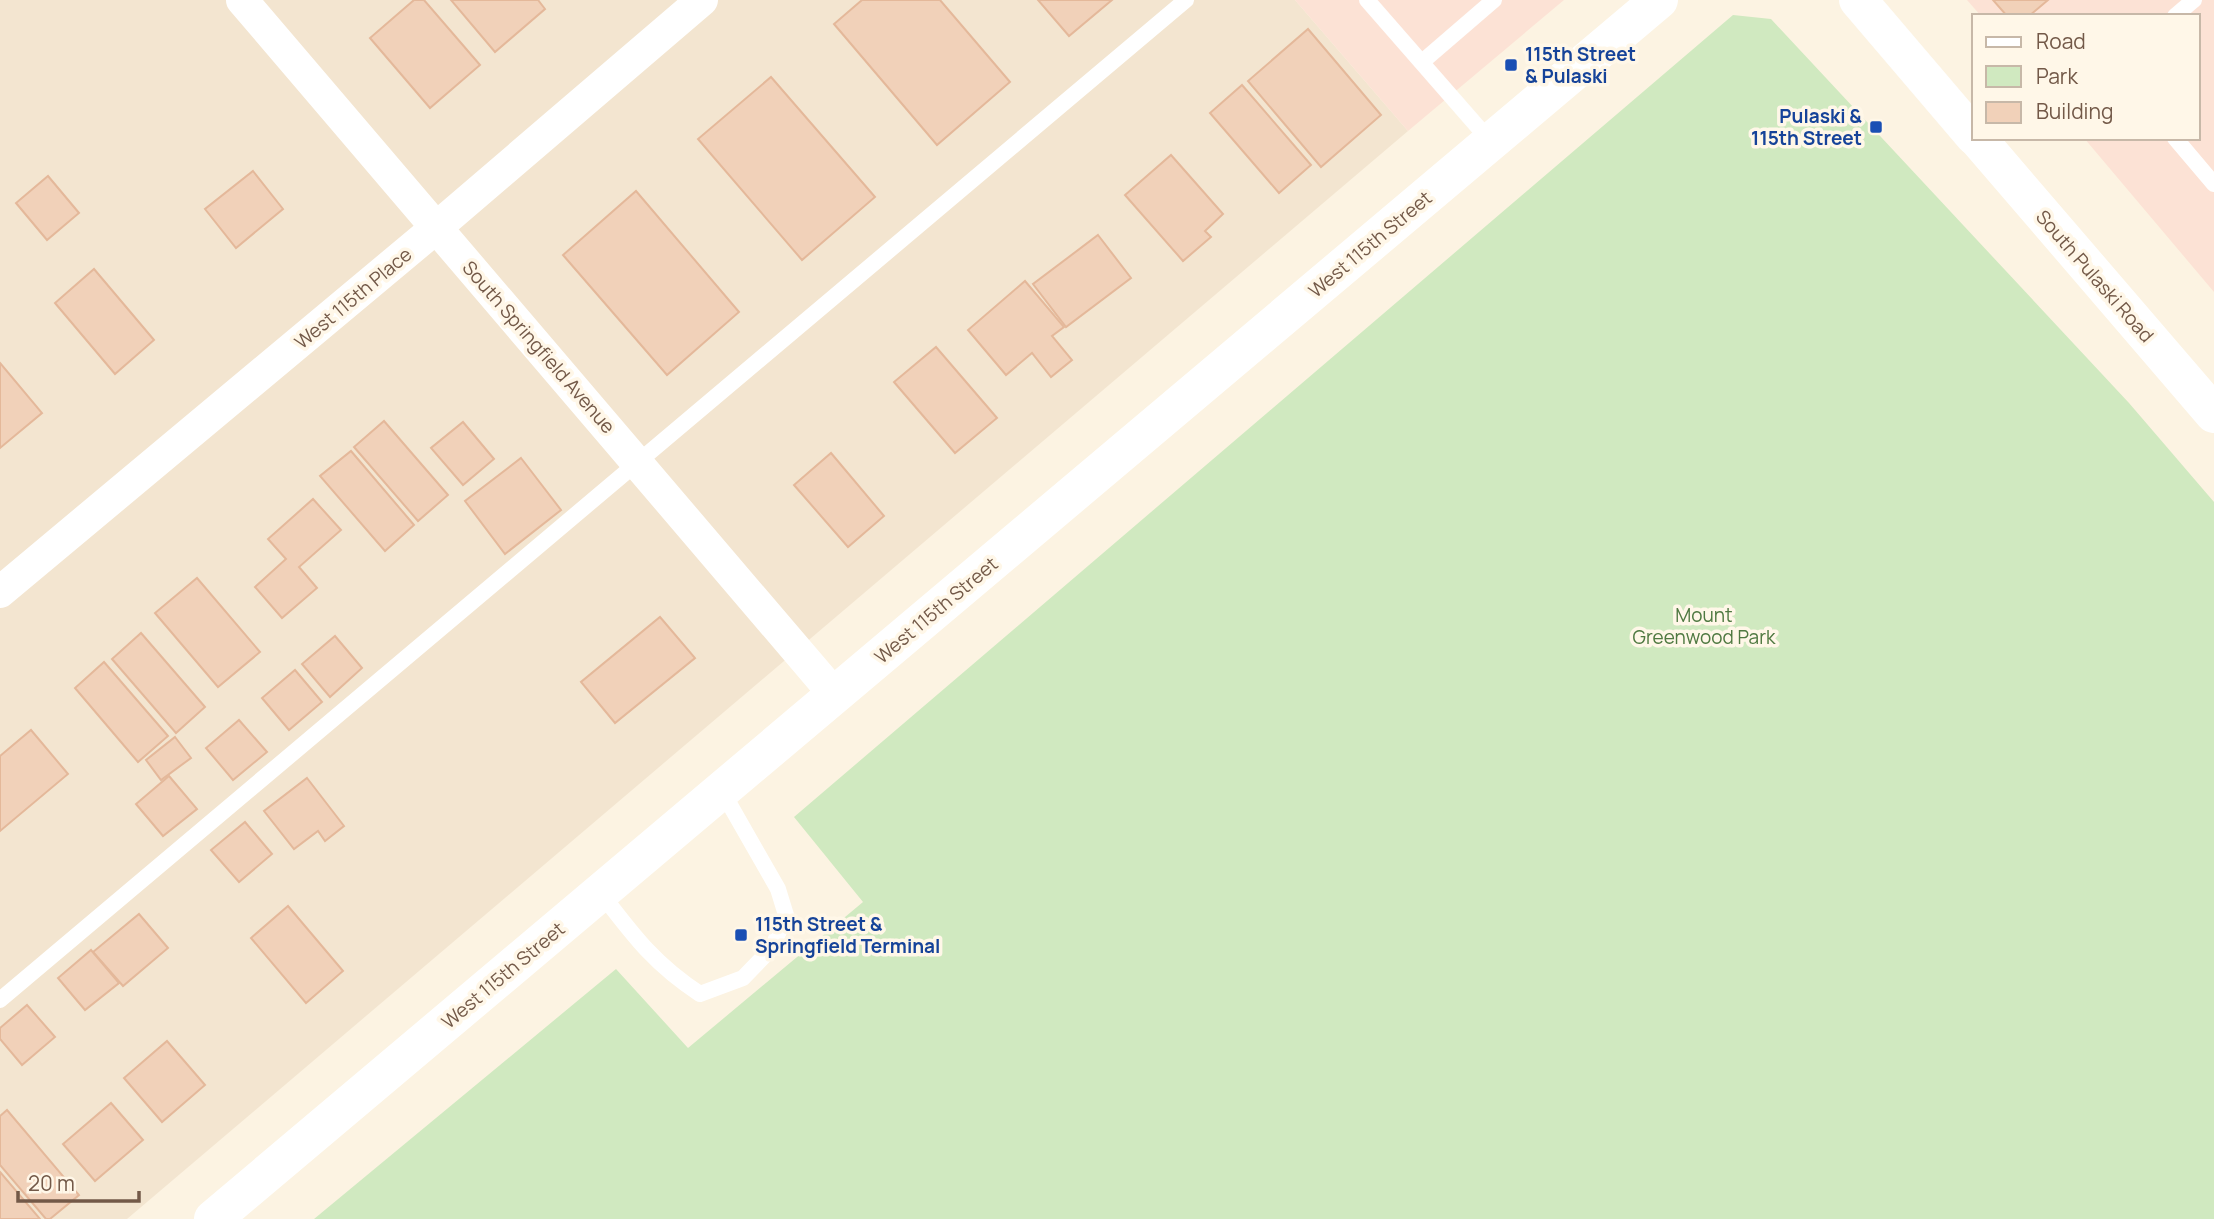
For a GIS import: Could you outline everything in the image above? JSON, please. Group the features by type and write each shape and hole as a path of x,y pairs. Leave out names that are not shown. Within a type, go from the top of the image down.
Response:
{"street":[{"name":"South Springfield Avenue","path":"242,0 835,695"},
{"name":"West 115th Place","path":"0,592 437,228 702,0"},
{"name":"West 115th Street","path":"213,1219 1659,0"},
{"name":"South Pulaski Road","path":"1858,0 1972,133"},
{"name":"South Pulaski Road","path":"1978,140 2214,415"}],"lane":[{"path":"0,1000 1186,0"},
{"path":"1367,0 1491,142"},
{"path":"1422,62 1494,0"},
{"path":"2177,14 2194,0"},
{"path":"2177,140 2214,184"},
{"path":"600,892 643,949 673,977 699,994 743,978 772,948 786,915 778,889 722,791"}],"shaded area":[{"path":"0,0 1295,0 1408,131 127,1219 0,1219"},
{"path":"1295,0 1564,0 1408,131"},
{"path":"1967,0 2214,0 2214,292 2086,140 2200,140 2200,14 1979,14"}],"green space":[{"name":"Mount Greenwood Park","path":"1733,15 1771,19 2129,403 2214,502 2214,1219 314,1219 616,969 688,1048 863,902 794,817"}],"building":[{"path":"414,0 424,0 480,65 430,108 370,38"},
{"path":"451,0 538,0 545,9 495,52"},
{"path":"862,0 940,0 1010,82 937,145 834,24"},
{"path":"1038,0 1112,0 1069,36"},
{"path":"1993,0 2048,0 2031,14 2005,14"},
{"path":"1308,29 1381,115 1321,167 1248,81"},
{"path":"771,77 875,197 802,260 698,139"},
{"path":"1242,85 1311,165 1279,193 1210,113"},
{"path":"1171,155 1223,214 1205,231 1211,237 1183,261 1125,195"},
{"path":"253,171 283,209 236,248 205,209"},
{"path":"48,176 79,213 47,240 16,203"},
{"path":"636,191 739,312 667,375 563,255"},
{"path":"1098,235 1131,278 1066,327 1033,284"},
{"path":"94,269 154,340 115,374 55,303"},
{"path":"1025,281 1064,327 1052,336 1072,360 1051,377 1032,353 1006,375 968,330"},
{"path":"936,347 997,418 955,453 894,382"},
{"path":"0,363 42,413 0,448"},
{"path":"384,421 448,495 418,521 354,447"},
{"path":"463,422 494,459 463,485 431,448"},
{"path":"351,451 414,525 385,551 320,476"},
{"path":"831,453 884,516 848,547 794,485"},
{"path":"521,458 561,510 505,554 465,501"},
{"path":"313,499 341,530 299,567 317,588 282,618 255,587 286,559 268,539"},
{"path":"197,578 260,652 218,687 155,613"},
{"path":"660,617 695,658 615,723 581,682"},
{"path":"141,633 205,707 176,733 112,659"},
{"path":"335,636 362,668 330,697 302,664"},
{"path":"104,662 168,736 138,762 75,688"},
{"path":"295,670 322,702 289,730 262,698"},
{"path":"239,720 267,752 233,780 206,748"},
{"path":"31,730 68,774 0,831 0,756"},
{"path":"175,737 191,758 161,780 146,760"},
{"path":"169,776 197,809 163,836 136,804"},
{"path":"307,778 344,826 325,841 318,831 294,849 264,811"},
{"path":"245,822 272,854 239,882 211,850"},
{"path":"288,906 343,971 306,1003 251,938"},
{"path":"139,914 168,948 123,986 93,952"},
{"path":"91,950 119,983 85,1010 58,978"},
{"path":"27,1005 55,1037 22,1065 0,1039 0,1028"},
{"path":"167,1041 205,1085 162,1122 124,1078"},
{"path":"111,1103 143,1140 95,1181 63,1144"},
{"path":"7,1110 79,1195 50,1219 46,1219 0,1165 0,1116"},
{"path":"0,1172 40,1219 0,1219"}],"place":[{"name":"115th Street & Pulaski","path":"1511,65"},
{"name":"Pulaski & 115th Street","path":"1876,127"},
{"name":"115th Street & Springfield Terminal","path":"741,935"}]}
